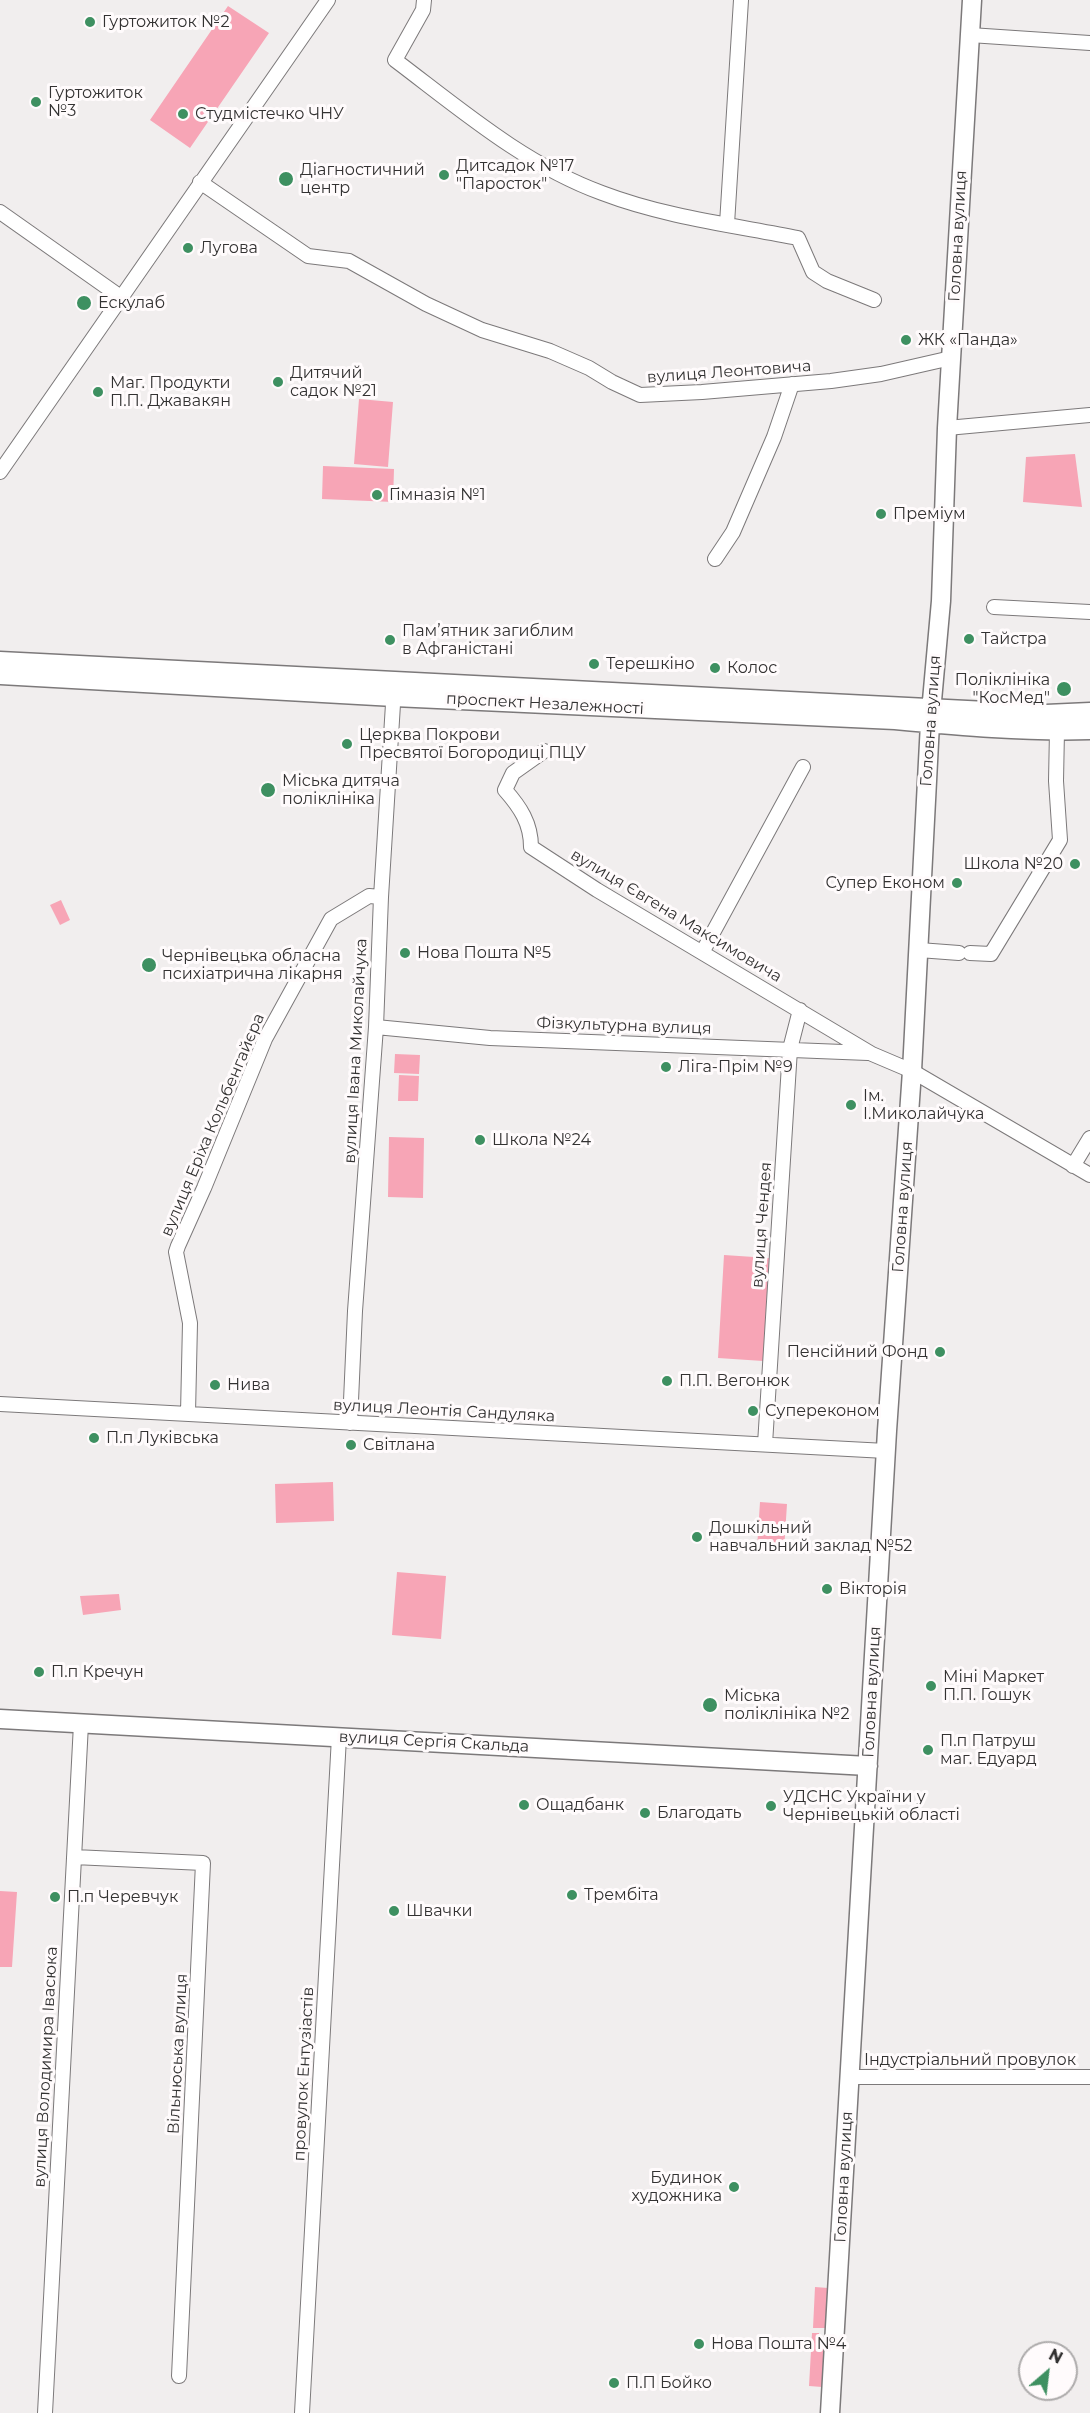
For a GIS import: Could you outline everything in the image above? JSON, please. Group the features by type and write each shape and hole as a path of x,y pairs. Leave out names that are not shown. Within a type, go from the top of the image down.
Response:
{"main road":[{"name":"Головна вулиця","path":"830,2413 885,1451 912,1071 930,716 941,601 947,428 972,0"},
{"name":"проспект Незалежності","path":"0,661 394,690"},
{"name":"проспект Незалежності","path":"0,675 394,690 930,716 1090,712"},
{"name":"проспект Незалежності","path":"930,716 959,727 1090,730"},
{"name":"вулиця Сергія Скальда","path":"0,1719 868,1766"}],"street":[{"path":"0,472 328,0"},
{"path":"424,0 423,10 395,60 484,126 539,163 601,193 657,212 798,238 813,272 827,281 874,300"},
{"path":"727,224 741,0"},
{"path":"970,36 1090,42"},
{"name":"вулиця Леонтовича","path":"200,182 308,256 348,261 426,304 482,330 550,351 589,368 640,395 792,384 881,374 951,358"},
{"path":"0,212 122,298"},
{"path":"715,559 733,532 774,437 792,384"},
{"path":"947,428 1090,415"},
{"path":"994,607 1090,612"},
{"name":"вулиця Івана Миколайчука","path":"350,1423 355,1311 376,1027 381,897 394,690"},
{"path":"919,950 991,954 1060,840 1056,781 1057,731"},
{"name":"вулиця Євгена Максимовича","path":"544,751 513,773 505,790 522,809 531,838 531,847 597,890 703,951 872,1054 912,1071 1090,1175"},
{"path":"703,951 803,767"},
{"name":"вулиця Еріха Кольбенгайєра","path":"188,1413 190,1323 176,1252 178,1246 265,1039 331,919 369,896 381,897"},
{"name":"вулиця Чендея","path":"765,1444 790,1049 800,1010"},
{"name":"Фізкультурна вулиця","path":"376,1027 490,1038 872,1054"},
{"path":"1073,1166 1090,1138"},
{"name":"вулиця Леонтія Сандуляка","path":"0,1404 885,1451"},
{"name":"вулиця Володимира Івасюка","path":"45,2413 81,1724"},
{"name":"провулок Ентузіастів","path":"302,2413 339,1737"},
{"name":"Вільнюська вулиця","path":"74,1857 203,1863 179,2376"},
{"name":"Індустріальний провулок","path":"850,2077 1090,2077"}],"shaded area":[{"path":"228,6 269,33 190,148 150,120"},
{"path":"359,399 393,402 388,467 354,464"},
{"path":"1075,454 1082,507 1023,502 1026,457"},
{"path":"323,466 394,469 393,502 322,499"},
{"path":"61,900 70,920 60,925 50,905"},
{"path":"395,1054 420,1055 419,1074 394,1073"},
{"path":"399,1075 419,1076 418,1101 398,1101"},
{"path":"389,1137 424,1138 423,1198 388,1197"},
{"path":"724,1255 769,1258 763,1361 718,1358"},
{"path":"333,1482 334,1521 276,1523 275,1484"},
{"path":"760,1502 787,1504 784,1550 757,1548"},
{"path":"397,1572 446,1576 441,1639 392,1635"},
{"path":"119,1594 121,1610 83,1615 80,1596"},
{"path":"0,1891 17,1892 12,1967 0,1967"},
{"path":"815,2287 828,2288 825,2328 813,2328"},
{"path":"812,2333 819,2333 819,2347 824,2348 822,2387 809,2386"}],"place":[{"name":"Гуртожиток №2","path":"90,22"},
{"name":"Гуртожиток №3","path":"36,102"},
{"name":"Студмістечко ЧНУ","path":"183,114"},
{"name":"Дитсадок №17 \"Паросток\"","path":"444,175"},
{"name":"Діагностичний центр","path":"286,179"},
{"name":"Лугова","path":"188,248"},
{"name":"Ескулаб","path":"84,303"},
{"name":"ЖК «Панда»","path":"906,340"},
{"name":"Дитячий садок №21","path":"278,382"},
{"name":"Маг. Продукти П.П. Джавакян","path":"98,392"},
{"name":"Гімназія №1","path":"377,495"},
{"name":"Преміум","path":"881,514"},
{"name":"Тайстра","path":"969,639"},
{"name":"Пам’ятник загиблим в Афганістані","path":"390,640"},
{"name":"Терешкіно","path":"594,664"},
{"name":"Колос","path":"715,668"},
{"name":"Поліклініка \"КосМед\"","path":"1064,689"},
{"name":"Церква Покрови Пресвятої Богородиці ПЦУ","path":"347,744"},
{"name":"Міська дитяча поліклініка","path":"268,790"},
{"name":"Школа №20","path":"1075,864"},
{"name":"Супер Економ","path":"957,883"},
{"name":"Нова Пошта №5","path":"405,953"},
{"name":"Чернівецька обласна психіатрична лікарня","path":"149,965"},
{"name":"Ліга-Прім №9","path":"666,1067"},
{"name":"Ім. І.Миколайчука","path":"851,1105"},
{"name":"Школа №24","path":"480,1140"},
{"name":"Пенсійний Фонд","path":"940,1352"},
{"name":"П.П. Вегонюк","path":"667,1381"},
{"name":"Нива","path":"215,1385"},
{"name":"Супереконом","path":"753,1411"},
{"name":"П.п Луківська","path":"94,1438"},
{"name":"Світлана","path":"351,1445"},
{"name":"Дошкільний навчальний заклад №52","path":"697,1537"},
{"name":"Вікторія","path":"827,1589"},
{"name":"П.п Кречун","path":"39,1672"},
{"name":"Міні Маркет П.П. Гошук","path":"931,1686"},
{"name":"Міська поліклініка №2","path":"710,1705"},
{"name":"П.п Патруш маг. Едуард","path":"928,1750"},
{"name":"Ощадбанк","path":"524,1805"},
{"name":"УДСНС України у Чернівецькій області","path":"771,1806"},
{"name":"Благодать","path":"645,1813"},
{"name":"Трембіта","path":"572,1895"},
{"name":"П.п Черевчук","path":"55,1897"},
{"name":"Швачки","path":"394,1911"},
{"name":"Будинок художника","path":"734,2187"},
{"name":"Нова Пошта №4","path":"699,2344"},
{"name":"П.П Бойко","path":"614,2383"}]}
